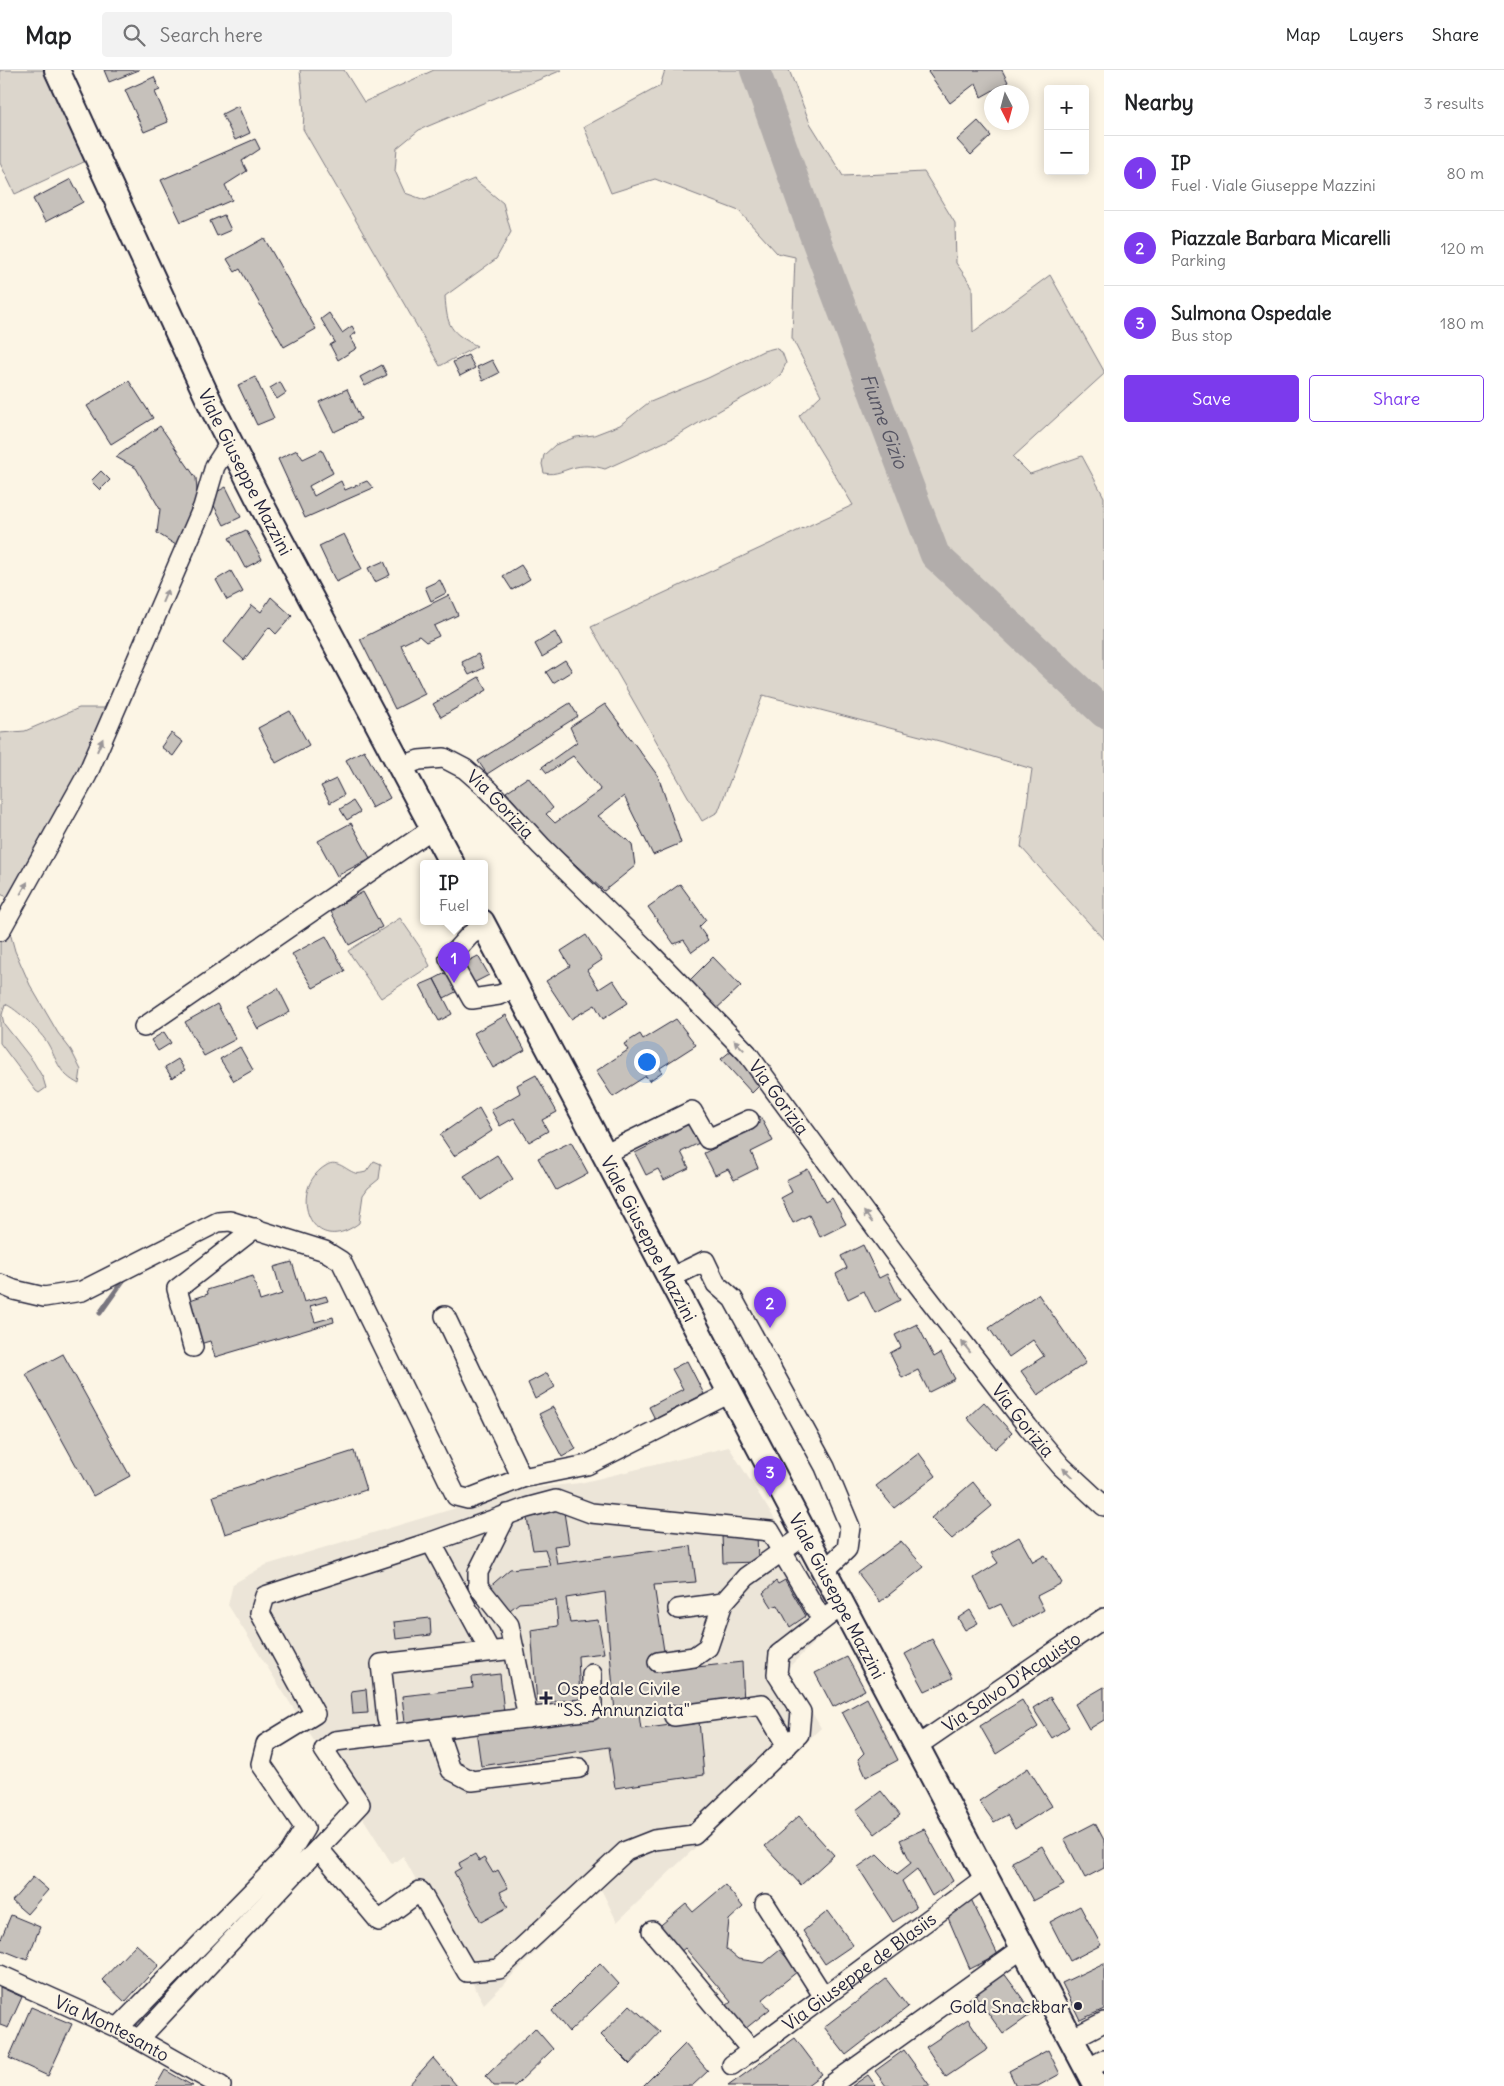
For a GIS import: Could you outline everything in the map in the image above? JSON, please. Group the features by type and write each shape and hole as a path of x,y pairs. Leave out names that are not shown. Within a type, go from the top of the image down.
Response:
{"main road":[{"name":"Viale Giuseppe Mazzini","path":"57,70 230,443 450,860"},
{"name":"Viale Giuseppe Mazzini","path":"484,925 1071,2039 1095,2072"}],"street":[{"path":"0,931 87,775 203,507 214,466 230,443"},
{"name":"Via Gorizia","path":"400,767 419,760 444,758 454,761 470,773 747,1053 912,1277 1028,1427 1061,1466 1104,1506"},
{"path":"144,1027 432,828"},
{"path":"482,925 470,935 450,958 472,999 499,995 517,988"},
{"path":"604,1154 692,1111 708,1139 749,1120"},
{"path":"0,1284 14,1290 44,1297 82,1291 218,1222 230,1221 325,1250 341,1261 456,1496 468,1499 522,1478 587,1465 730,1393"},
{"path":"194,1347 177,1289 255,1228"},
{"path":"670,1278 705,1261 716,1284 733,1298 825,1466 850,1527 847,1549 824,1571"},
{"path":"445,1316 522,1478"},
{"path":"118,2028 289,1854 305,1828 261,1764 266,1744 315,1714 260,1614 266,1596 431,1542 507,1514 556,1500 591,1513 770,1531 822,1620"},
{"path":"507,1514 478,1572 478,1586 509,1626 528,1718"},
{"path":"658,1662 694,1657 708,1647 723,1603 746,1577 805,1535"},
{"path":"431,1542 490,1651"},
{"path":"678,1609 723,1603"},
{"path":"319,1849 379,1921 420,1891 467,1972 500,1969 626,1851 654,1840 694,1835 799,1734 801,1712 777,1674 779,1654 842,1605"},
{"name":"Via Salvo D'Acquisto","path":"917,1746 1104,1618"},
{"path":"387,1719 381,1664 514,1648"},
{"path":"139,2039 360,1804 324,1750 335,1741 592,1710 592,1674"},
{"path":"674,1716 762,1704 787,1746"},
{"path":"437,1729 451,1770 472,1781 579,1768"},
{"name":"Via Giuseppe de Blasiis","path":"732,2065 986,1877"},
{"path":"765,1904 824,1997"},
{"path":"652,1931 752,2051"},
{"path":"830,2086 1023,1948"},
{"name":"Via Montesanto","path":"0,1975 118,2028 221,2086"},
{"path":"1071,2039 1104,2022"}],"shaded area":[{"path":"0,70 44,70 86,161 15,194 0,163"},
{"path":"300,70 344,70 364,102 434,70 562,70 419,130 397,148 395,171 405,193 425,200 474,179 503,203 511,232 496,259 445,296 447,315 452,327 461,337 477,346 440,366 303,129 304,113"},
{"path":"665,70 789,70 810,123 843,176 924,172 955,223 956,263 972,286 973,332 1050,275 1104,371 1104,374 1013,457 1030,474 1082,456 1104,497 1104,940 1021,847 1032,769 947,743 763,695 718,812 702,821 591,627 853,505 799,416 821,395 792,338 795,257 777,253 739,211 655,179 611,193 584,127 660,86"},
{"path":"775,348 782,352 786,363 781,374 769,384 673,438 605,469 583,466 556,473 544,473 542,464 544,455 555,445 576,437 594,435 620,425 648,403 708,378 763,351"},
{"path":"79,708 109,708 89,763 13,899 0,894 0,733 25,731"},
{"path":"400,918 422,950 430,966 381,998 348,951"},
{"path":"8,925 15,951 30,985 58,1033 71,1050 81,1070 79,1084 63,1072 45,1039 35,1028 16,1010 5,1004 2,1015 4,1024 33,1061 43,1078 46,1088 39,1093 36,1091 0,1043 0,939"},
{"path":"374,1161 381,1164 379,1179 363,1195 359,1223 342,1232 328,1233 317,1227 309,1216 306,1203 308,1189 315,1176 331,1163 338,1164 355,1173 366,1172"},
{"name":"Ospedale Civile \"SS. Annunziata\"","path":"729,1447 838,1619 787,1669 821,1728 617,1922 600,1887 484,2004 403,1856 392,1864 228,1605 233,1584 266,1565 516,1490 580,1483"}],"building":[{"path":"104,70 139,70 109,82"},
{"path":"930,70 1002,70 1008,82 1003,85 984,85 984,95 981,97 976,83 950,103 928,72"},
{"path":"154,77 160,90 155,92 168,122 144,132 125,90"},
{"path":"238,106 250,133 235,140 222,114"},
{"path":"978,121 991,136 971,155 957,140"},
{"path":"255,139 260,149 242,161 247,171 225,185 232,200 181,222 161,180"},
{"path":"71,179 83,202 45,222 33,199"},
{"path":"224,215 231,230 217,236 210,221"},
{"path":"264,238 316,329 284,347 240,269 235,272 227,259"},
{"path":"329,313 342,333 352,326 356,333 350,337 357,348 338,360 330,345 335,342 321,319"},
{"path":"468,355 475,368 460,376 453,362"},
{"path":"492,360 499,373 483,381 477,367"},
{"path":"382,365 387,375 365,386 360,377"},
{"path":"255,377 274,418 257,425 238,385"},
{"path":"129,381 153,418 111,444 87,406"},
{"path":"280,382 286,393 277,399 270,388"},
{"path":"347,389 361,419 334,432 319,402"},
{"path":"160,426 196,478 198,502 176,545 157,533 160,509 136,468 116,457"},
{"path":"297,450 303,459 322,450 333,473 309,486 314,496 341,481 345,490 367,481 373,488 305,518 278,459"},
{"path":"101,471 110,480 100,490 91,481"},
{"path":"226,487 241,517 224,525 209,496"},
{"path":"246,530 262,559 245,568 229,538"},
{"path":"344,534 362,569 336,582 319,546"},
{"path":"384,561 390,575 375,582 368,568"},
{"path":"521,565 530,579 512,590 503,576"},
{"path":"231,571 243,592 227,600 216,580"},
{"path":"440,580 446,593 431,601 425,587"},
{"path":"449,595 458,615 434,626 439,636 426,642 419,636 401,645 425,694 395,709 360,639"},
{"path":"271,597 292,616 276,634 269,627 244,660 224,642 252,605 261,612"},
{"path":"555,632 562,645 542,657 535,644"},
{"path":"478,654 484,668 469,675 462,662"},
{"path":"565,660 572,671 553,683 546,672"},
{"path":"479,677 487,690 441,717 433,704"},
{"path":"570,703 578,716 487,774 478,761"},
{"path":"605,704 658,776 681,843 653,855 624,796 598,816 632,844 635,866 604,891 538,830 506,792 528,777 553,808 546,814 555,823 601,790 573,756 547,773 542,767 577,742 570,727"},
{"path":"290,711 309,745 276,763 258,728"},
{"path":"171,733 183,742 173,756 161,747"},
{"path":"364,750 390,798 372,808 346,760"},
{"path":"336,779 344,795 330,803 321,786"},
{"path":"353,801 360,812 347,820 340,809"},
{"path":"351,823 370,858 337,876 318,841"},
{"path":"680,884 706,920 699,927 708,940 692,952 684,940 674,944 648,907"},
{"path":"363,892 382,927 349,945 330,910"},
{"path":"586,935 602,960 587,970 599,989 613,980 628,1003 603,1019 595,1005 571,1019 546,981 570,966 561,951"},
{"path":"326,936 345,971 313,988 292,954"},
{"path":"478,956 489,975 444,998 434,979"},
{"path":"713,957 741,986 714,1011 687,983"},
{"path":"434,979 452,1014 439,1021 420,985"},
{"path":"278,988 290,1012 258,1029 246,1007"},
{"path":"217,1004 236,1039 204,1056 185,1022"},
{"path":"506,1015 525,1050 493,1068 474,1033"},
{"path":"676,1019 696,1045 660,1068 662,1072 649,1081 646,1076 613,1097 596,1071 628,1050 624,1044 640,1034 643,1039"},
{"path":"164,1032 171,1043 158,1051 151,1040"},
{"path":"240,1047 253,1070 234,1081 220,1059"},
{"path":"732,1050 763,1082 752,1093 721,1059"},
{"path":"178,1059 185,1070 172,1078 165,1067"},
{"path":"536,1075 557,1112 542,1120 548,1131 529,1142 514,1118 500,1126 491,1110 520,1093 517,1085"},
{"path":"479,1108 492,1131 454,1156 440,1135"},
{"path":"691,1116 703,1141 681,1152 689,1168 664,1180 658,1169 646,1175 635,1153 668,1136 664,1129"},
{"path":"760,1116 773,1141 751,1152 758,1168 734,1180 728,1169 715,1175 704,1153 738,1137 734,1129"},
{"path":"571,1142 588,1173 556,1190 538,1158"},
{"path":"497,1155 513,1179 481,1200 464,1176"},
{"path":"808,1169 825,1202 832,1198 846,1224 820,1237 809,1215 793,1223 781,1198 792,1192 786,1180"},
{"path":"863,1245 879,1278 887,1274 900,1300 875,1313 864,1291 848,1299 836,1274 847,1268 841,1256"},
{"path":"292,1262 304,1302 326,1296 328,1301 310,1306 315,1322 333,1317 334,1322 215,1357 210,1341 200,1344 187,1301 208,1294 207,1290 253,1276 260,1301 282,1294 274,1267"},
{"path":"1038,1294 1086,1363 1038,1395 1021,1371 1044,1356 1033,1340 1009,1357 989,1328"},
{"path":"917,1324 934,1357 941,1353 955,1379 929,1392 918,1370 902,1378 890,1353 901,1347 895,1335"},
{"path":"63,1354 130,1476 93,1496 26,1374"},
{"path":"687,1361 704,1394 655,1419 649,1407 683,1389 672,1369"},
{"path":"547,1373 555,1387 535,1399 528,1383"},
{"path":"984,1402 1012,1433 995,1449 967,1418"},
{"path":"553,1407 576,1449 562,1457 539,1414"},
{"path":"354,1451 366,1490 225,1534 213,1496"},
{"path":"919,1453 936,1476 894,1508 876,1486"},
{"path":"973,1482 992,1506 952,1539 931,1518"},
{"path":"563,1506 569,1544 554,1546 557,1564 691,1546 696,1582 654,1585 664,1651 651,1654 653,1672 742,1662 744,1703 639,1715 641,1729 699,1721 704,1775 615,1788 609,1747 481,1766 476,1730 615,1713 605,1592 566,1598 570,1623 598,1620 604,1653 578,1656 580,1699 537,1703 531,1630 558,1626 556,1600 519,1603 506,1613 487,1589 510,1569 550,1565 545,1549 533,1550 526,1513"},
{"path":"757,1534 758,1562 723,1563 722,1535"},
{"path":"1019,1537 1033,1562 1045,1555 1062,1583 1037,1596 1044,1610 1013,1627 1001,1604 990,1609 974,1578 998,1563 991,1553"},
{"path":"901,1541 924,1567 880,1602 858,1573"},
{"path":"785,1580 806,1616 790,1627 778,1605 772,1607 763,1593 776,1581 778,1584"},
{"path":"970,1610 978,1623 965,1630 958,1618"},
{"path":"430,1618 431,1635 396,1639 394,1622"},
{"path":"932,1639 953,1678 925,1691 905,1654"},
{"path":"847,1657 865,1690 833,1707 815,1673"},
{"path":"500,1674 504,1713 405,1723 402,1696 473,1688 472,1677"},
{"path":"1104,1687 1104,1720 1089,1729 1075,1704"},
{"path":"366,1689 368,1713 353,1714 351,1691"},
{"path":"1050,1697 1069,1727 1052,1738 1033,1708"},
{"path":"867,1698 898,1760 866,1777 858,1759 864,1753 842,1712"},
{"path":"1022,1700 1038,1727 996,1754 980,1726"},
{"path":"1028,1768 1052,1806 1015,1829 1007,1815 994,1822 979,1801"},
{"path":"881,1791 900,1815 875,1834 856,1810"},
{"path":"799,1816 834,1855 801,1885 765,1846"},
{"path":"1095,1823 1104,1840 1104,1868 1085,1878 1064,1839"},
{"path":"924,1829 953,1881 932,1896 917,1869 902,1881 916,1908 893,1922 858,1867 877,1854 897,1874 911,1863 900,1840"},
{"path":"1042,1846 1064,1885 1033,1901 1012,1862"},
{"path":"475,1854 479,1861 484,1858 493,1873 498,1870 508,1888 500,1892 508,1907 481,1922 454,1872 461,1868 459,1863"},
{"path":"33,1877 48,1890 27,1914 12,1901"},
{"path":"725,1885 743,1907 729,1920 726,1949 738,1959 764,1963 780,1950 798,1971 762,2000 770,2009 745,2029 726,2006 731,2002 685,1948 678,1954 656,1929 686,1904 693,1912"},
{"path":"970,1897 998,1955 970,1969 946,1913"},
{"path":"1080,1906 1101,1945 1070,1961 1050,1922"},
{"path":"828,1911 853,1945 825,1964 803,1931"},
{"path":"11,1915 40,1927 27,1960 0,1949 0,1941"},
{"path":"136,1944 159,1965 125,2002 102,1980"},
{"path":"600,1963 619,1984 569,2032 552,2011"},
{"path":"1104,1963 1104,2009 1080,2020 1062,1983"},
{"path":"1003,1972 1033,2013 1003,2034 974,1993"},
{"path":"886,1979 908,2007 846,2055 824,2027"},
{"path":"0,1987 22,1997 8,2028 0,2025"},
{"path":"630,2005 660,2032 630,2064 601,2035"},
{"path":"31,2007 72,2024 48,2076 9,2058"},
{"path":"968,2019 988,2049 946,2077 926,2047"},
{"path":"535,2028 553,2049 515,2086 494,2086 486,2076"},
{"path":"795,2038 822,2074 806,2086 728,2086"},
{"path":"685,2044 708,2071 692,2086 643,2086"},
{"path":"904,2050 930,2086 886,2086 875,2071"},
{"path":"1048,2050 1060,2074 1038,2086 1016,2086 1009,2071"},
{"path":"433,2058 457,2086 408,2086"},
{"path":"165,2070 193,2086 156,2086"},
{"path":"868,2075 876,2086 852,2086"}],"waterway":[{"name":"Fiume Gizio","path":"755,70 810,224 935,555 1104,713"},
{"path":"100,1313 127,1275"}],"place":[{"name":"IP","path":"454,983"},
{"name":"Piazzale Barbara Micarelli","path":"770,1328"},
{"name":"Sulmona Ospedale","path":"770,1497"},
{"name":"Ospedale Civile \"SS. Annunziata\"","path":"546,1698"},
{"name":"Gold Snackbar","path":"1078,2006"}]}
